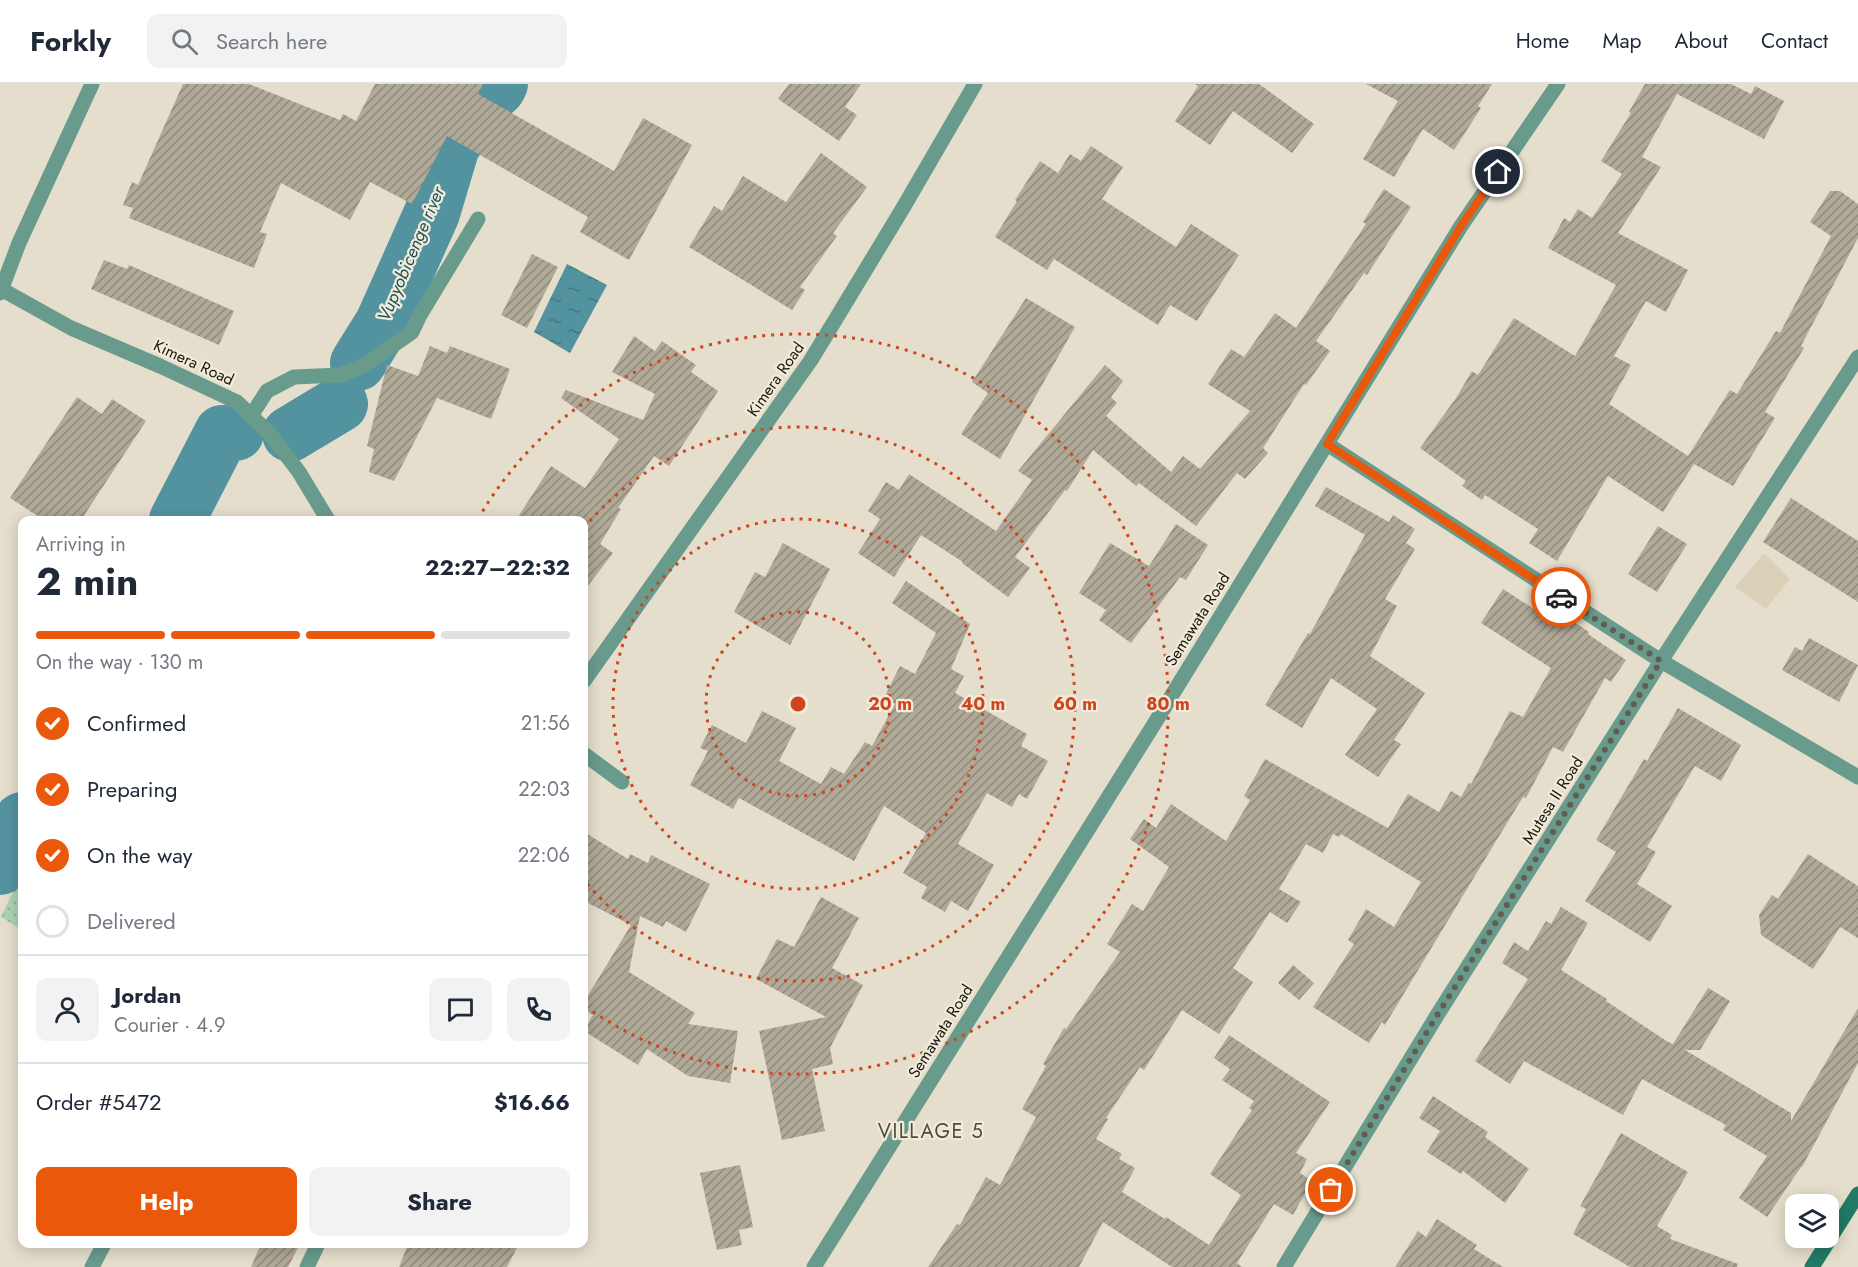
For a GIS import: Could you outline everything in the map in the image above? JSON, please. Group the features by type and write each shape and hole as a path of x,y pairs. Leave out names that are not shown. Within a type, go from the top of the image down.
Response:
{"main road":[{"path":"1812,1267 1858,1194"}],"street":[{"path":"1,291 19,243 92,84"},
{"name":"Kimera Road","path":"588,675 811,360 975,84"},
{"name":"Semawata Road","path":"814,1267 1461,226 1558,84"},
{"path":"251,416 267,391 294,377 341,375 365,364 412,332 478,219"},
{"name":"Kimera Road","path":"1,291 71,328 237,402 270,435 299,472 326,516"},
{"name":"Mutesa II Road","path":"1284,1267 1442,1007 1661,661 1858,357"},
{"path":"1327,444 1661,661 1858,777"},
{"path":"588,757 621,782"},
{"path":"92,1267 102,1248"},
{"path":"307,1267 316,1248"}],"shaded area":[{"path":"1764,553 1790,579 1766,609 1735,587"}],"green space":[{"path":"18,881 18,928 1,917"}],"water":[{"path":"567,264 607,285 570,353 534,332"}],"building":[{"path":"183,84 249,84 340,120 343,114 356,121 375,84 483,84 478,94 614,171 643,118 692,145 629,260 580,232 588,217 447,136 412,204 370,182 350,220 281,183 260,232 267,234 254,268 129,218 133,208 123,205 132,182 138,185"},
{"path":"789,84 861,84 845,107 857,115 839,141 778,99"},
{"path":"1195,84 1259,84 1314,124 1292,153 1233,111 1210,145 1175,121 1198,86"},
{"path":"1366,84 1492,84 1478,106 1481,108 1454,150 1423,129 1394,177 1363,159 1398,101"},
{"path":"1645,84 1731,84 1751,94 1755,86 1784,101 1764,139 1677,94 1642,157 1661,167 1618,233 1688,270 1666,312 1646,301 1614,356 1631,365 1609,404 1688,456 1730,390 1737,394 1776,331 1780,333 1831,236 1810,222 1830,191 1840,191 1858,204 1858,238 1801,346 1804,348 1765,412 1775,418 1733,486 1694,464 1663,512 1608,476 1557,561 1529,543 1538,529 1485,495 1482,500 1462,486 1466,481 1420,448 1456,398 1472,371 1478,375 1514,318 1575,356 1616,285 1548,248 1564,218 1570,222 1578,209 1592,218 1622,174 1601,161 1631,113 1629,112"},
{"path":"1091,146 1123,167 1102,199 1176,247 1191,224 1239,255 1197,321 1170,305 1158,325 1054,259 1047,270 995,237 1040,161 1058,173 1070,154 1081,161"},
{"path":"821,153 867,187 833,233 837,236 800,287 805,290 792,310 689,247 714,206 722,211 743,176 786,202"},
{"path":"1384,189 1411,207 1367,275 1364,273 1316,341 1330,351 1306,385 1304,384 1263,448 1268,453 1245,479 1237,473 1196,526 1139,483 1136,486 1093,450 1067,491 1065,490 1015,557 1030,568 1008,597 963,562 921,535 894,577 858,553 880,519 868,511 886,482 899,490 909,474 996,531 1032,480 1018,471 1105,365 1123,381 1111,397 1117,403 1106,416 1171,472 1183,456 1200,469 1250,411 1208,384 1231,349 1244,357 1275,313 1296,328 1366,224 1363,222"},
{"path":"532,254 558,267 527,328 501,315"},
{"path":"104,260 127,269 129,265 234,311 219,345 91,289"},
{"path":"1026,298 1075,327 1000,459 961,434 988,393 972,382"},
{"path":"634,336 655,351 662,341 696,365 691,372 718,391 669,466 654,456 618,508 621,509 600,544 613,553 588,586 588,516 519,516 551,466 585,488 619,439 561,398 566,390 643,420 655,394 612,372"},
{"path":"430,346 447,353 450,346 510,369 491,419 437,398 394,481 369,472 374,449 367,446 387,365 418,376"},
{"path":"77,397 102,414 112,399 146,421 84,516 38,516 10,498"},
{"path":"1326,487 1389,522 1393,515 1415,529 1406,543 1415,549 1385,599 1397,606 1370,656 1425,693 1394,740 1401,744 1378,777 1345,755 1377,709 1331,678 1302,728 1265,705 1308,633 1310,634 1365,535 1315,506"},
{"path":"1791,498 1858,541 1858,602 1763,542"},
{"path":"1176,524 1208,545 1186,580 1180,577 1131,643 1099,620 1106,610 1079,593 1110,543 1149,566"},
{"path":"1658,526 1687,544 1657,592 1628,574"},
{"path":"783,543 830,569 790,645 734,612 755,572 765,577"},
{"path":"906,581 970,624 951,669 964,676 955,693 1027,734 1021,746 1048,761 1027,799 1019,794 1012,807 987,793 958,844 994,865 968,911 951,901 945,912 921,898 927,887 903,873 926,833 884,806 854,861 739,798 733,809 690,785 708,751 700,748 712,725 746,743 762,711 796,728 779,761 821,784 831,767 844,774 865,742 872,746 895,704 884,698 900,666 915,674 936,633 892,603"},
{"path":"1503,589 1537,611 1543,601 1626,660 1611,682 1605,678 1563,752 1553,747 1526,798 1523,797 1385,1025 1382,1022 1369,1043 1313,1007 1354,944 1348,940 1366,909 1394,927 1421,882 1341,834 1339,837 1333,834 1323,853 1306,844 1279,889 1301,902 1287,923 1270,912 1233,968 1253,982 1219,1034 1182,1010 1144,1070 1140,1067 1106,1118 1108,1119 1096,1139 1122,1154 1119,1159 1135,1168 1122,1192 1209,1245 1241,1195 1210,1174 1252,1110 1249,1108 1254,1101 1222,1080 1230,1069 1214,1058 1229,1035 1330,1102 1296,1153 1307,1159 1300,1173 1312,1181 1293,1215 1274,1204 1237,1263 1242,1267 1172,1267 1103,1222 1079,1267 928,1267 957,1224 960,1225 986,1177 1000,1185 1036,1117 1022,1109 1046,1066 1043,1064 1064,1028 1066,1029 1120,952 1107,944 1132,904 1143,911 1169,867 1130,839 1144,819 1156,828 1171,804 1226,841 1250,800 1244,796 1265,759 1388,828 1408,794 1439,812 1451,791 1461,797 1469,783 1471,784 1510,711 1523,717 1551,668 1481,623"},
{"path":"1809,638 1858,665 1839,702 1782,670 1795,647 1802,651"},
{"path":"1678,708 1741,745 1721,781 1695,766 1647,847 1656,852 1637,884 1672,906 1650,942 1585,901 1616,852 1596,840 1644,759 1647,761"},
{"path":"588,834 628,859 630,854 648,863 651,855 710,884 686,932 666,921 663,927 640,916 629,972 695,1013 688,1024 738,1031 730,1083 688,1076 647,1049 638,1065 588,1034 588,1024 593,1015 588,1012 588,995 631,925 588,903"},
{"path":"1808,854 1858,886 1858,938 1840,927 1813,969 1761,935 1759,915 1772,895 1778,899"},
{"path":"821,897 859,918 832,968 863,985 830,1048 833,1064 812,1069 825,1131 782,1140 759,1031 826,1017 756,979 777,939 794,947"},
{"path":"1561,907 1588,923 1561,970 1668,1042 1673,1044 1708,988 1730,1001 1700,1050 1685,1050 1791,1113 1791,1121 1858,1008 1858,1063 1802,1167 1767,1217 1739,1198 1767,1156 1723,1130 1726,1125 1642,1079 1623,1115 1524,1061 1510,1084 1475,1061 1528,979 1502,963 1514,942 1528,951 1546,921 1551,924"},
{"path":"1293,965 1314,983 1299,1000 1278,983"},
{"path":"1433,1096 1488,1132 1485,1137 1529,1169 1505,1203 1463,1171 1461,1174 1427,1152 1440,1131 1419,1118"},
{"path":"1621,1133 1688,1172 1657,1226 1672,1235 1670,1239 1738,1264 1737,1267 1630,1267 1573,1234 1586,1209 1580,1206"},
{"path":"740,1165 753,1227 739,1230 742,1245 717,1250 700,1173"},
{"path":"1437,1219 1477,1245 1474,1249 1503,1267 1395,1267 1418,1231 1426,1237"},
{"path":"259,1248 298,1248 288,1267 251,1267"},
{"path":"406,1248 517,1248 507,1267 399,1267"}],"waterway":[{"name":"Vupyobicenge river","path":"358,363 383,323 432,213 452,146 484,100 500,84"},
{"name":"Vupyobicenge river","path":"290,434 340,404"},
{"name":"Vupyobicenge river","path":"179,516 222,433 236,433"},
{"name":"Vupyobicenge river","path":"0,867 18,829"}],"way so far":[{"path":"1331,1190 1436,1017 1661,661 1561,597"}],"district":[{"name":"VILLAGE 5","path":"931,1131"}],"route":[{"path":"1498,172 1461,226 1327,444 1561,597"}]}
